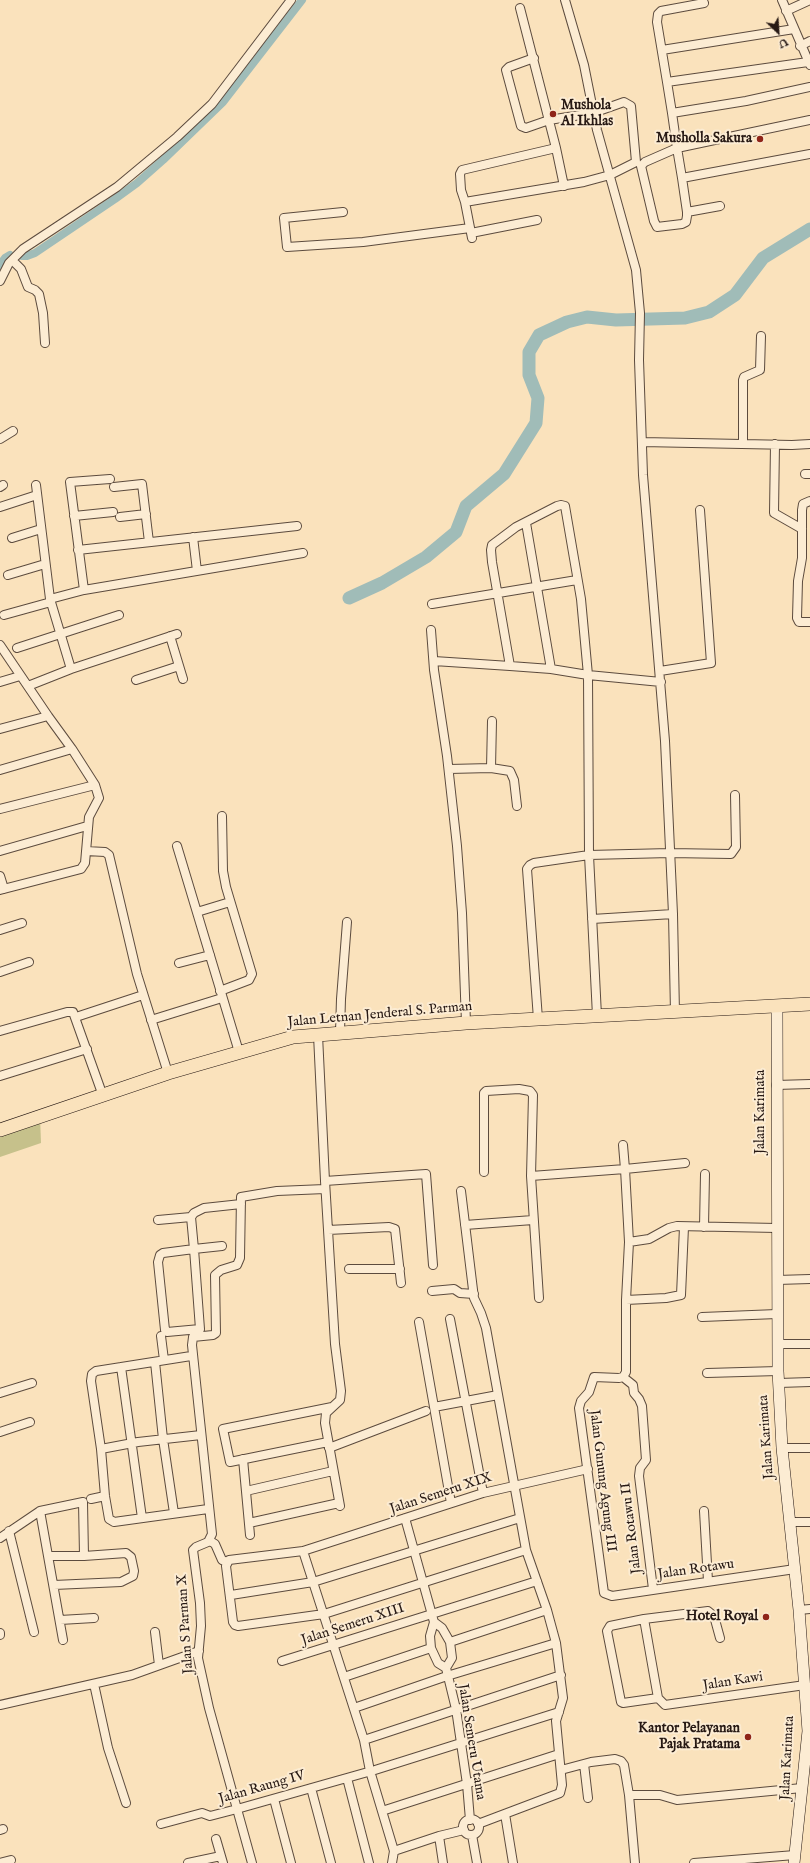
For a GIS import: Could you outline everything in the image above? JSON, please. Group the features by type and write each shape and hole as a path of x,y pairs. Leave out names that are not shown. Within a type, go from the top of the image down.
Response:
{"highway":[{"name":"Jalan Letnan Jenderal S. Parman","path":"0,1130 168,1073 285,1039 340,1032 466,1023 675,1013 810,1004"}],"main road":[{"name":"Jalan Karimata","path":"777,1007 776,1085 778,1383 789,1522 795,1569 805,1609 805,1685 809,1731 805,1782 795,1859"}],"street":[{"path":"0,281 12,260 23,249 117,187 177,137 212,104 291,0"},
{"path":"564,0 584,65 593,113 636,270 640,313 639,360 642,442 661,682 670,853 675,1013"},
{"path":"667,82 809,64 800,46 782,0"},
{"path":"786,11 810,0"},
{"path":"704,3 662,11 658,14 662,50 672,113 677,148 687,212 686,222 682,224 658,227 654,221 641,166 645,162 677,148 810,120"},
{"path":"520,8 534,58 564,186"},
{"path":"662,50 794,29"},
{"path":"800,46 810,41"},
{"path":"465,202 564,186 610,175 636,162 631,106 624,102 593,113 549,120 526,128 521,126 506,70 509,67 534,58"},
{"path":"672,113 810,87"},
{"path":"471,233 459,181 462,170 556,148"},
{"path":"682,178 810,154"},
{"path":"687,212 720,206"},
{"path":"343,212 284,218 287,247 471,233 537,220"},
{"path":"12,260 21,269 28,287 35,290 39,294 43,312 45,343"},
{"path":"743,444 743,380 744,377 760,370 761,336"},
{"path":"0,439 13,431"},
{"path":"642,442 810,444"},
{"path":"775,444 774,513 802,529"},
{"path":"84,590 70,482 110,479"},
{"path":"114,487 142,484 149,542"},
{"path":"36,485 45,564 51,600 71,669"},
{"path":"0,507 37,495"},
{"path":"810,501 803,504 802,558 798,581 797,618 802,623 810,622"},
{"path":"510,666 497,593 491,547 526,523 557,506 565,506 577,580 588,675 589,855 597,1016"},
{"path":"660,671 711,663 700,510"},
{"path":"74,516 113,512"},
{"path":"120,517 146,514"},
{"path":"526,523 551,669"},
{"path":"78,550 297,526"},
{"path":"12,538 41,529"},
{"path":"193,538 197,571"},
{"path":"4,615 84,590 302,553"},
{"path":"8,575 45,564"},
{"path":"432,604 577,580"},
{"path":"17,648 119,615"},
{"path":"431,630 448,769 462,906 466,1023"},
{"path":"28,686 71,669 174,635 179,666 183,679"},
{"path":"0,644 20,676 72,749 95,785 99,798 89,817 87,826 84,866 77,871 2,890 0,876"},
{"path":"434,661 551,669 588,675 661,682"},
{"path":"136,680 179,666"},
{"path":"0,682 20,676"},
{"path":"0,729 48,716"},
{"path":"491,768 492,721"},
{"path":"0,770 72,749"},
{"path":"448,769 491,768 512,773 517,806"},
{"path":"0,809 95,785"},
{"path":"538,1019 528,868 534,863 589,855 670,853 723,855 734,852 736,847 735,795"},
{"path":"151,1020 221,994 249,980 252,974 230,902 223,871 222,816"},
{"path":"0,851 87,826"},
{"path":"177,846 239,1052"},
{"path":"86,851 105,852 109,855 143,995 168,1073"},
{"path":"197,912 230,902"},
{"path":"592,919 673,914"},
{"path":"340,1032 340,1000 347,922"},
{"path":"0,930 22,923"},
{"path":"179,962 210,955"},
{"path":"0,972 29,962"},
{"path":"0,1031 73,1014 143,995"},
{"path":"73,1014 103,1096"},
{"path":"249,1523 340,1504 328,1445 324,1416 340,1400 342,1391 335,1344 325,1185 318,1035"},
{"path":"0,1076 87,1049"},
{"path":"776,1085 810,1084"},
{"path":"484,1172 484,1093 486,1091 519,1089 530,1091 533,1095 531,1176 539,1298"},
{"path":"623,1145 629,1242 626,1300 627,1368 623,1377"},
{"path":"531,1176 685,1163"},
{"path":"434,1265 426,1174 325,1185 246,1195 241,1197 242,1211 240,1258 237,1265 221,1270 215,1275 217,1331 213,1335 193,1337 191,1356 212,1534 210,1541 215,1544 222,1560 227,1562 226,1566 234,1622 237,1626 324,1614 526,1550"},
{"path":"704,1227 705,1174"},
{"path":"461,1191 474,1296 484,1321 526,1550 547,1610 556,1643 563,1701 556,1726 562,1785 560,1793 478,1824"},
{"path":"158,1220 191,1217 194,1213 204,1208 241,1204"},
{"path":"191,1217 194,1249 200,1329 167,1332 164,1328 159,1277 158,1262 160,1255 163,1253 194,1249 222,1246"},
{"path":"465,1225 533,1220"},
{"path":"328,1230 392,1227 396,1231 401,1283"},
{"path":"626,1300 666,1298 681,1295 684,1227"},
{"path":"629,1242 649,1239 669,1228 777,1228"},
{"path":"349,1270 400,1269"},
{"path":"777,1280 810,1279"},
{"path":"432,1291 454,1289 460,1293 474,1296"},
{"path":"702,1317 777,1314"},
{"path":"450,1319 483,1493"},
{"path":"419,1322 451,1503"},
{"path":"161,1336 164,1360"},
{"path":"778,1344 810,1344"},
{"path":"191,1356 96,1371 92,1374 91,1381 101,1449 108,1518 111,1521 208,1509"},
{"path":"155,1362 163,1439 174,1513"},
{"path":"120,1367 142,1518"},
{"path":"707,1373 778,1371"},
{"name":"Jalan Gunung Agung III","path":"603,1590 580,1414 580,1404 589,1392 594,1377 623,1377"},
{"name":"Jalan Rotawu II","path":"623,1377 633,1385 634,1393 640,1399 642,1406 646,1460 640,1468 639,1476 653,1589"},
{"path":"0,1393 32,1382"},
{"path":"778,1383 810,1382"},
{"path":"434,1407 498,1395"},
{"path":"333,1406 223,1429 230,1462 328,1445 426,1411"},
{"path":"0,1432 30,1422"},
{"path":"101,1449 131,1443 201,1435"},
{"path":"782,1448 810,1448"},
{"path":"243,1459 250,1536"},
{"name":"Jalan Semeru XIX","path":"227,1562 232,1559 303,1551 483,1493 588,1469"},
{"path":"246,1491 333,1471"},
{"path":"91,1499 105,1496"},
{"path":"0,1538 40,1511 83,1502 84,1556"},
{"path":"40,1511 63,1640"},
{"path":"704,1511 708,1581"},
{"path":"405,1518 434,1622 430,1636 431,1648 438,1663 447,1672"},
{"path":"231,1595 313,1582 520,1518"},
{"path":"789,1522 810,1522"},
{"path":"10,1531 34,1632"},
{"name":"Jalan S Parman X","path":"210,1541 195,1547 193,1553 200,1603 201,1626 199,1666 252,1863"},
{"path":"303,1551 364,1740 370,1771 394,1851 392,1863"},
{"path":"48,1556 84,1556 128,1553 131,1557 134,1574 121,1582 54,1585"},
{"name":"Jalan Rotawu","path":"603,1590 606,1595 612,1596 795,1569"},
{"name":"Jalan Semeru XIII","path":"282,1661 537,1581"},
{"path":"450,1642 547,1610"},
{"path":"644,1619 658,1698 623,1703 621,1702 607,1631 610,1626 644,1619 708,1611 714,1616 720,1638"},
{"path":"60,1620 94,1618"},
{"path":"434,1622 442,1628 450,1642 452,1658 447,1672"},
{"path":"155,1632 159,1665"},
{"path":"354,1708 447,1672 556,1643"},
{"path":"344,1677 431,1648"},
{"path":"0,1705 132,1674 199,1651"},
{"name":"Jalan Semeru Utama","path":"447,1672 456,1710 459,1742 467,1784 470,1820"},
{"path":"364,1740 561,1675"},
{"path":"94,1684 108,1748 126,1804"},
{"name":"Jalan Kawi","path":"658,1698 665,1705 805,1685"},
{"name":"Jalan Raung IV","path":"161,1824 202,1813 210,1816 237,1809 347,1778 559,1712"},
{"path":"382,1811 559,1754"},
{"path":"561,1770 584,1764 616,1759 621,1761 624,1765 629,1795 635,1863"},
{"path":"584,1764 588,1798"},
{"path":"347,1778 369,1863"},
{"path":"629,1795 660,1795 683,1800 805,1782"},
{"path":"311,1788 331,1863"},
{"path":"274,1798 291,1863"},
{"path":"505,1814 513,1863"},
{"path":"464,1830 465,1822 475,1820 478,1824 478,1831 472,1835"},
{"path":"394,1851 439,1836 464,1830"},
{"path":"464,1830 472,1835"},
{"path":"472,1835 477,1863"},
{"path":"439,1836 443,1863"},
{"path":"188,1863 222,1860 216,1839"},
{"path":"694,1863 795,1859"},
{"path":"0,1863 11,1860"}],"shaded area":[{"path":"40,1116 41,1143 0,1157 0,1130"}],"waterway":[{"path":"22,256 35,253 115,199 137,183 163,160 223,102 302,0"},
{"path":"349,598 382,583 426,557 456,532 466,506 504,474 536,423 538,398 529,375 529,352 539,335 567,322 587,317 616,320 685,318 709,312 735,295 763,258 810,229"},
{"path":"0,265 5,258 10,255"}],"place":[{"name":"Mushola Al Ikhlas","path":"553,114"},
{"name":"Musholla Sakura","path":"760,139"},
{"name":"Hotel Royal","path":"766,1617"},
{"name":"Kantor Pelayanan Pajak Pratama","path":"748,1737"}]}
